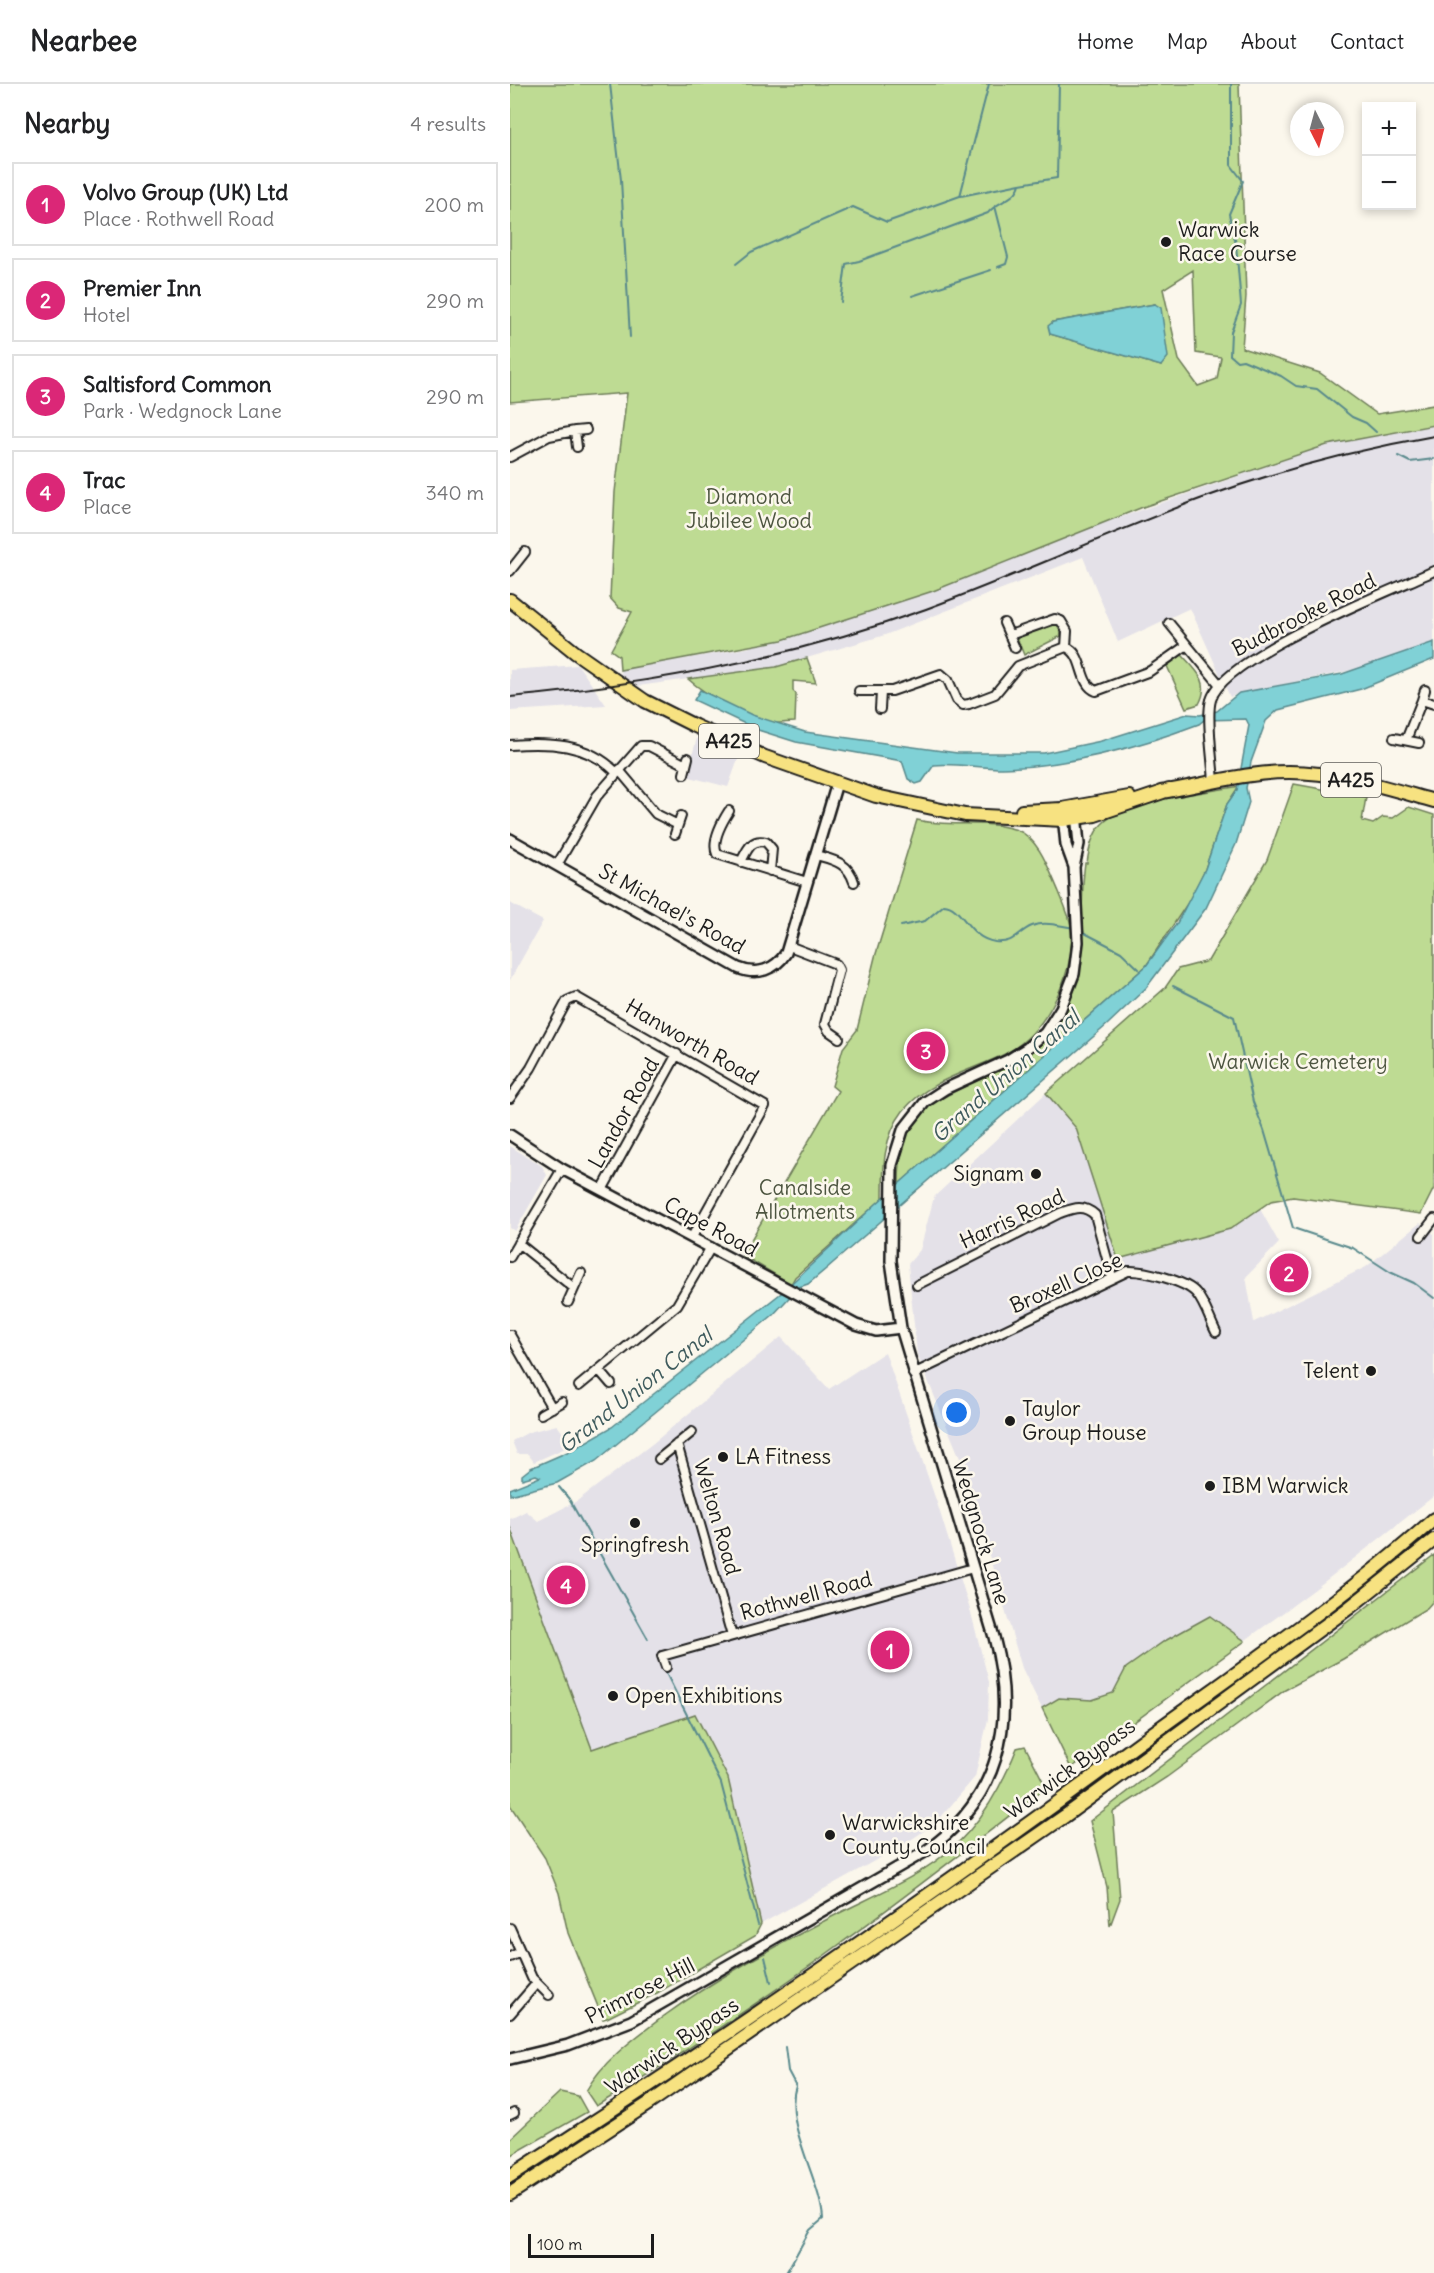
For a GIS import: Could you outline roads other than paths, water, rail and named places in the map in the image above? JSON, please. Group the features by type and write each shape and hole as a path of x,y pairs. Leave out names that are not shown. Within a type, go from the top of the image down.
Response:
{"main road":[{"name":"A425","path":"510,600 602,673 645,700 695,726 837,783 898,803 965,815 1069,813"},
{"name":"A425","path":"1214,782 1261,774 1330,776 1434,801"},
{"path":"1069,813 1095,815 1169,790 1214,782"},
{"name":"Warwick Bypass","path":"510,2176 791,1990 1059,1802 1291,1632 1434,1519"},
{"name":"Warwick Bypass","path":"510,2194 648,2104 1065,1816 1339,1615 1434,1540"}],"street":[{"path":"510,457 549,436 586,430"},
{"path":"575,431 577,447"},
{"path":"510,571 525,552"},
{"name":"Budbrooke Road","path":"1214,782 1210,706 1220,685 1243,664 1299,633 1434,571"},
{"path":"1010,635 1048,621 1058,620 1067,631 1066,647"},
{"path":"1004,623 1015,648"},
{"path":"1169,623 1220,685"},
{"path":"859,691 892,691 941,674 948,680 957,700 963,705 969,704 995,694 1018,666 1066,647 1074,651 1090,688 1100,692 1150,671 1187,645"},
{"path":"1406,740 1425,690"},
{"path":"880,709 881,692"},
{"path":"1422,700 1434,704"},
{"path":"1394,738 1419,743"},
{"path":"510,745 544,743 577,749 599,758 618,772 657,814 678,825"},
{"path":"557,865 597,796 644,745 687,762 684,774"},
{"name":"St Michael's Road","path":"510,839 745,971 758,972 770,969 783,958 789,946 837,783"},
{"path":"729,811 720,827 715,851 719,856 807,882"},
{"name":"Wedgnock Lane","path":"748,1954 933,1846 962,1819 981,1793 1000,1746 1005,1691 1000,1660 901,1328 893,1281 890,1233 891,1178 893,1156 903,1130 925,1102 955,1084 1008,1060 1045,1033 1061,1008 1071,984 1078,953 1074,867 1079,844 1069,813"},
{"path":"675,834 681,816"},
{"path":"741,862 750,844 758,840 766,842 772,849 770,871"},
{"path":"816,855 844,864 854,882"},
{"path":"789,946 830,960 838,967 825,1024 829,1031 839,1038"},
{"name":"Hanworth Road","path":"510,1098 531,1068 567,1001 572,997 581,999 765,1106 692,1237"},
{"name":"Landor Road","path":"602,1190 677,1054"},
{"name":"Cape Road","path":"510,1135 562,1169 863,1329 883,1331 901,1328"},
{"path":"510,1257 562,1169"},
{"name":"Harris Road","path":"917,1285 1060,1213 1081,1207 1088,1208 1095,1215 1112,1277"},
{"path":"1421,1236 1434,1219"},
{"path":"518,1243 574,1288"},
{"path":"579,1386 677,1305 711,1247"},
{"name":"Broxell Close","path":"913,1374 949,1359 1128,1271 1145,1272 1196,1293 1216,1332"},
{"path":"568,1302 581,1273"},
{"path":"510,1335 552,1408"},
{"path":"599,1370 611,1384"},
{"path":"541,1414 562,1402"},
{"name":"Welton Road","path":"659,1459 692,1432"},
{"name":"Welton Road","path":"677,1444 732,1635"},
{"name":"Rothwell Road","path":"666,1667 662,1656 973,1568"},
{"path":"510,1928 536,1984 549,1995"},
{"path":"510,1957 520,1952"},
{"name":"Primrose Hill","path":"510,2059 568,2045 616,2027 748,1954"},
{"path":"510,2014 536,1984"}],"water":[{"path":"1155,304 1161,308 1168,357 1161,366 1050,334 1048,326 1053,322"},
{"path":"1434,642 1434,659 1361,689 1278,710 1266,721 1251,762 1246,788 1249,802 1236,844 1206,908 1146,988 1108,1024 826,1269 808,1284 799,1287 773,1315 596,1461 557,1483 510,1495 510,1489 540,1477 536,1475 522,1479 522,1475 531,1468 572,1450 612,1427 780,1294 876,1204 1146,966 1177,923 1205,869 1227,804 1237,790 1249,725 1246,719 1204,720 1175,733 1127,748 1053,764 1003,768 934,765 922,782 916,784 908,779 902,761 796,742 758,730 694,700 700,690 752,715 805,732 957,753 1044,753 1101,741 1187,714 1200,715 1217,711 1239,693 1342,674"}],"waterway":[{"path":"610,84 621,180 630,337"},
{"path":"736,264 751,252 853,207 887,222 960,196 989,84"},
{"path":"841,302 846,264 988,213 1015,194 1020,184 1057,178 1059,84"},
{"path":"1231,84 1231,165 1243,181 1229,214 1236,244 1241,305 1231,332 1230,355 1237,361 1243,360 1281,376 1296,386 1317,389 1352,417 1366,423 1376,432"},
{"path":"961,196 1020,184"},
{"path":"995,206 1008,257 1006,264 998,267"},
{"path":"912,296 991,270"},
{"path":"1398,456 1410,462 1434,459"},
{"path":"901,926 925,921 944,905 956,911 978,935 995,942 1007,941 1027,928 1042,924 1074,928"},
{"path":"1079,930 1121,952 1139,969"},
{"path":"1173,986 1234,1017 1253,1102 1264,1130 1293,1228 1353,1248 1390,1272 1414,1283 1434,1298"},
{"path":"559,1487 569,1499 648,1639"},
{"path":"666,1673 721,1783 758,1925"},
{"path":"765,1957 771,1982"},
{"path":"785,2047 788,2071 796,2086 793,2101 794,2117 821,2204 823,2219 810,2230 786,2273"}],"railway":[{"path":"510,697 616,685 668,676 824,642 961,596 1131,526 1229,489 1286,470 1434,436"}],"place":[{"name":"Warwick Race Course","path":"1166,242"},
{"name":"Saltisford Common","path":"926,1051"},
{"name":"Signam","path":"1036,1174"},
{"name":"Premier Inn","path":"1289,1273"},
{"name":"Telent","path":"1371,1371"},
{"name":"Taylor Group House","path":"1010,1421"},
{"name":"LA Fitness","path":"723,1457"},
{"name":"IBM Warwick","path":"1210,1486"},
{"name":"Springfresh","path":"635,1523"},
{"name":"Trac","path":"566,1585"},
{"name":"Volvo Group (UK) Ltd","path":"890,1650"},
{"name":"Open Exhibitions","path":"613,1696"},
{"name":"Warwickshire County Council","path":"830,1835"}],"park label":[{"name":"Diamond Jubilee Wood","path":"749,509"},
{"name":"Warwick Cemetery","path":"1298,1062"},
{"name":"Canalside Allotments","path":"805,1200"}],"water label":[{"name":"Grand Union Canal","path":"1005,1076"},
{"name":"Grand Union Canal","path":"635,1390"}]}
